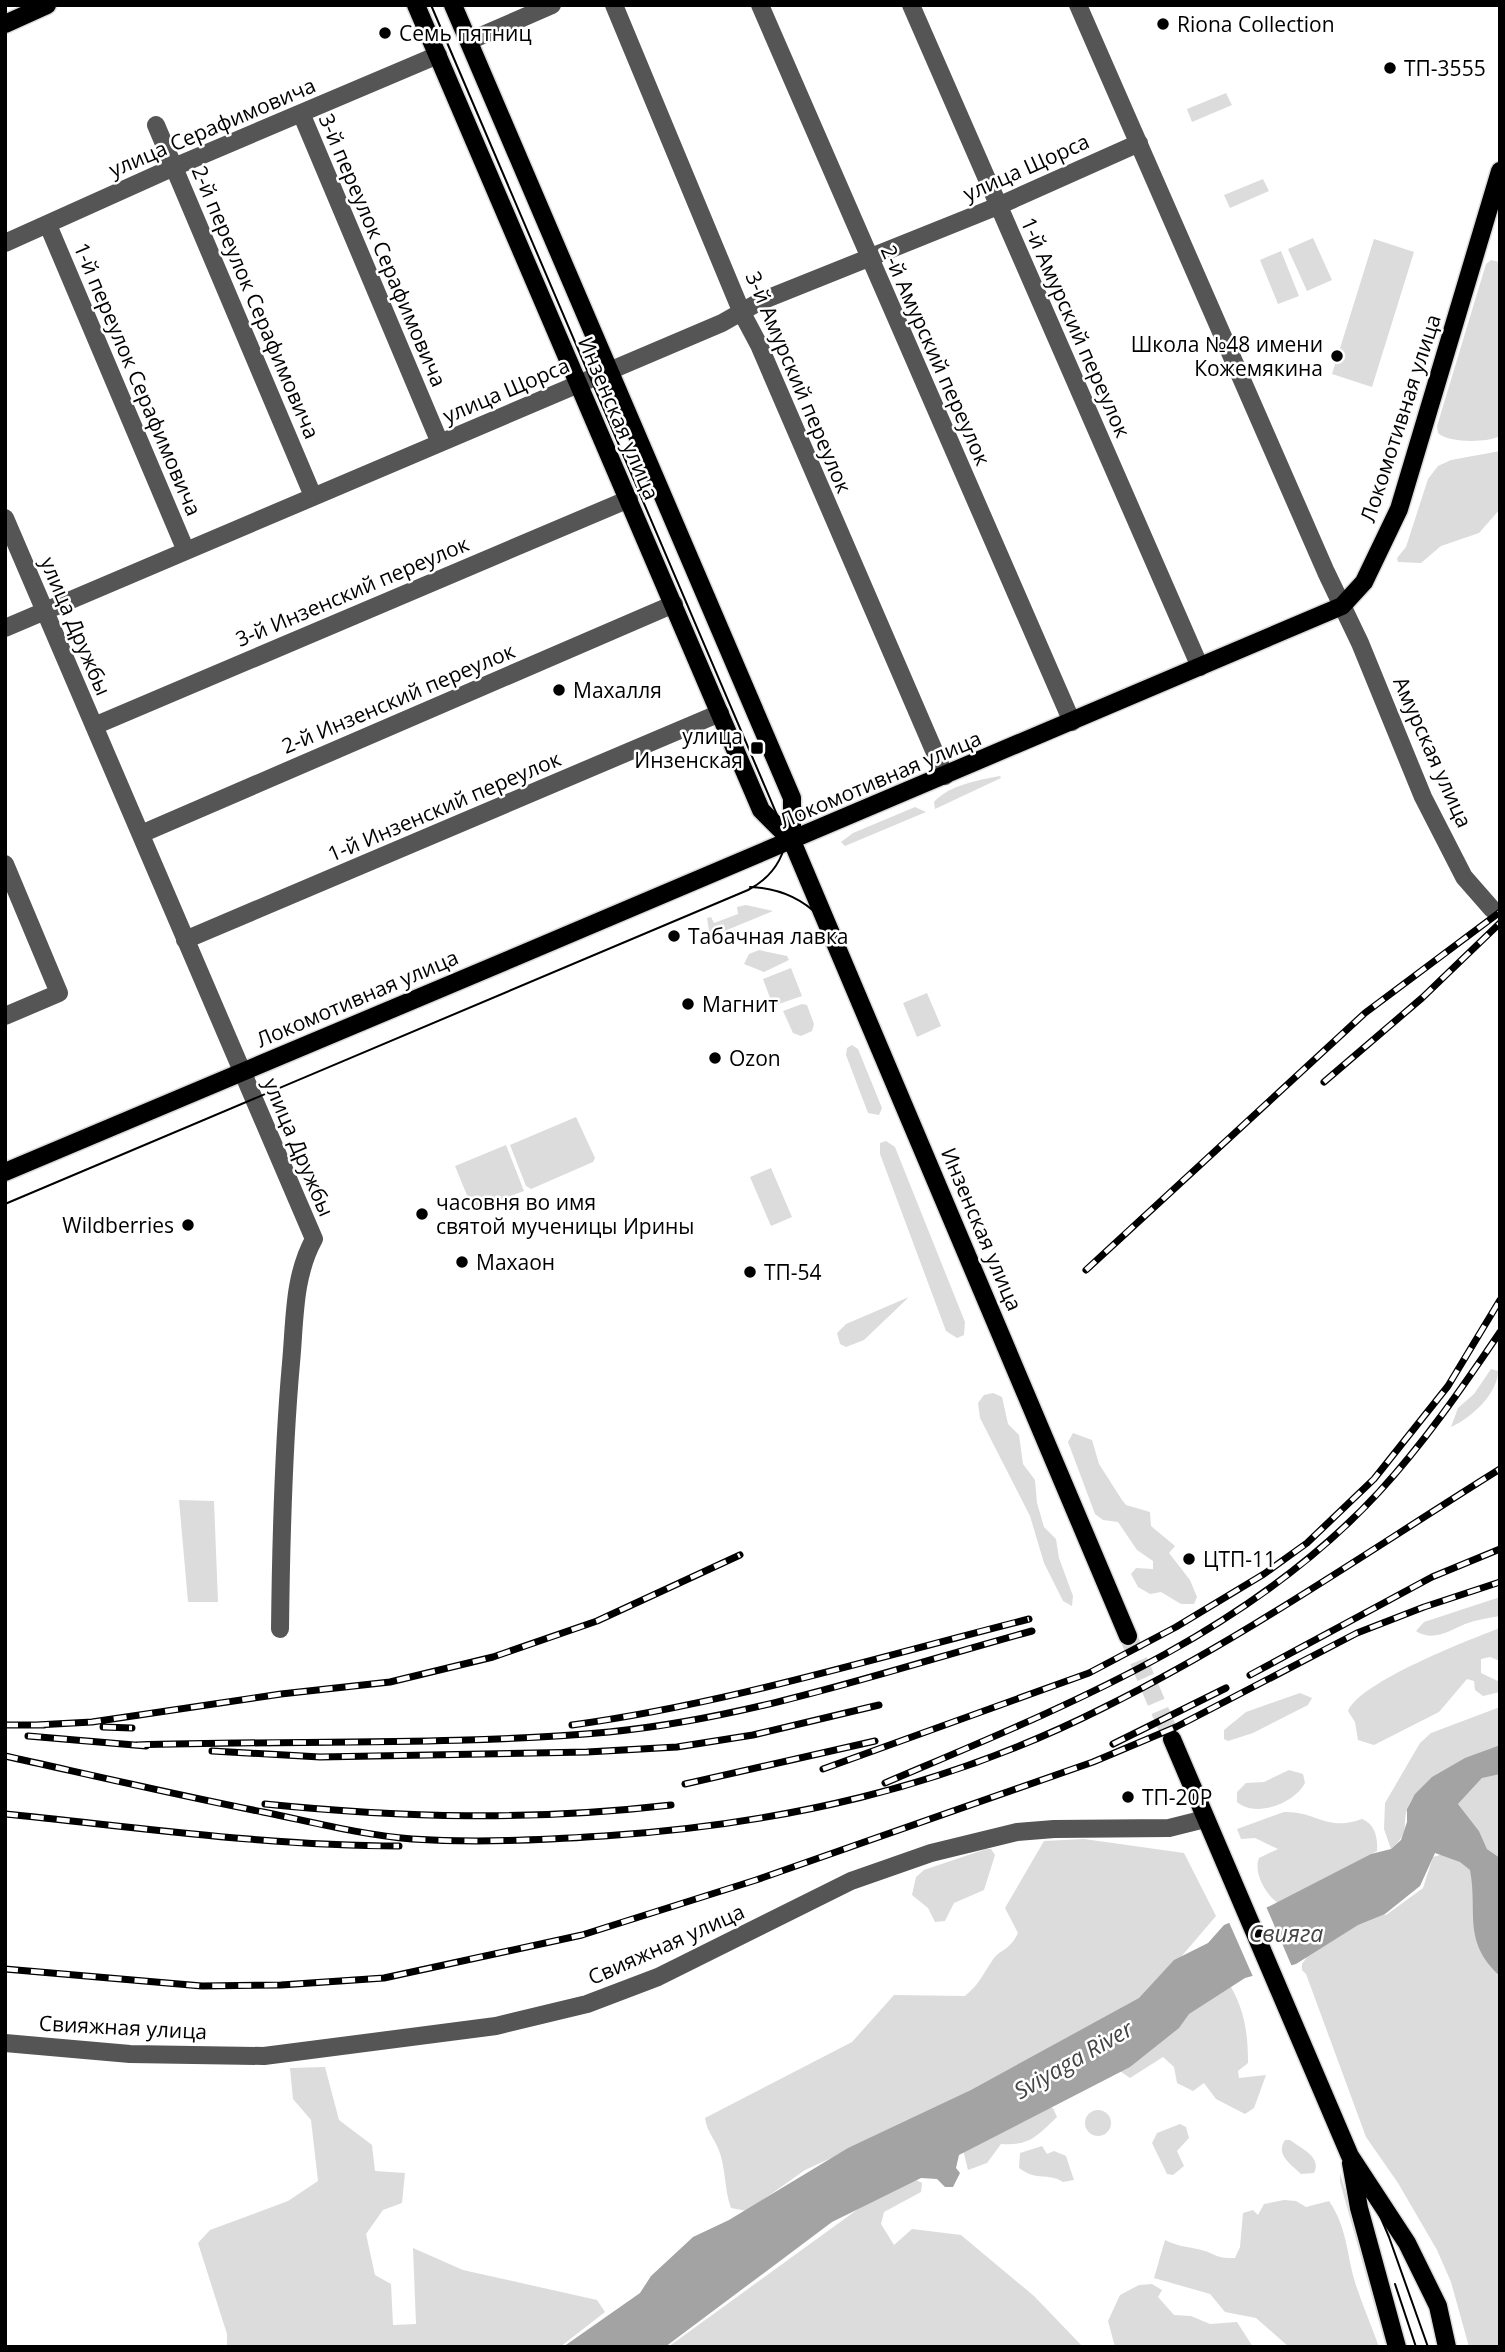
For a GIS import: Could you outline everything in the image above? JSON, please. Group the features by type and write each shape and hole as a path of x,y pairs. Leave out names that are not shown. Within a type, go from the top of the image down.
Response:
{"main road":[{"path":"5,24 47,5"},
{"name":"Инзенская улица","path":"416,5 761,810 792,841 1128,1636"},
{"name":"Инзенская улица","path":"453,5 792,798 792,841"},
{"name":"Локомотивная улица","path":"5,1172 1342,606 1364,582 1399,509 1500,171"},
{"path":"1172,1739 1350,2156 1407,2243 1438,2306 1447,2347"},
{"path":"1350,2156 1360,2208 1397,2347"}],"street":[{"path":"469,41 552,5"},
{"name":"3-й Амурский переулок","path":"614,5 742,313 760,345 945,776"},
{"name":"2-й Амурский переулок","path":"760,5 1072,722"},
{"name":"1-й Амурский переулок","path":"911,5 1200,667"},
{"path":"1078,5 1139,143"},
{"name":"улица Серафимовича","path":"5,243 174,167 438,55"},
{"name":"3-й переулок Серафимовича","path":"300,113 440,443"},
{"name":"2-й переулок Серафимовича","path":"156,125 313,496"},
{"name":"улица Щорса","path":"5,628 580,384 742,313 759,302 998,206 1139,143"},
{"name":"Амурская улица","path":"1139,143 1360,643 1423,797 1464,877 1492,909"},
{"name":"1-й переулок Серафимовича","path":"48,225 186,551"},
{"name":"3-й Инзенский переулок","path":"94,726 629,499"},
{"name":"улица Дружбы","path":"5,518 314,1239 302,1261 282,1460 280,1629"},
{"name":"2-й Инзенский переулок","path":"141,834 674,604"},
{"name":"1-й Инзенский переулок","path":"185,940 720,713"},
{"path":"5,864 59,993 5,1016"},
{"name":"Свияжная улица","path":"5,2043 130,2054 264,2056 496,2026 587,2004 658,1976 851,1881 931,1853 1017,1832 1169,1828 1205,1819"}],"shaded area":[{"path":"1226,93 1232,105 1192,122 1187,109"},
{"path":"1263,179 1269,191 1230,208 1224,195"},
{"path":"1313,238 1332,280 1307,291 1288,249"},
{"path":"1374,239 1414,252 1372,387 1332,374"},
{"path":"1281,251 1299,296 1278,304 1260,260"},
{"path":"1491,260 1500,262 1500,436 1477,441 1450,439 1438,433 1437,426 1486,264"},
{"path":"1500,451 1500,509 1479,533 1441,546 1421,563 1398,562 1397,558 1406,547 1428,479 1438,466 1451,460"},
{"path":"1000,776 1001,778 935,809 934,802 948,791"},
{"path":"915,807 926,812 845,846 841,842 853,833"},
{"path":"746,905 773,911 710,937 707,918 711,917 714,923 738,914 737,907"},
{"path":"759,950 787,956 789,960 764,972 744,964 749,954"},
{"path":"791,968 802,996 773,1006 763,979"},
{"path":"927,993 941,1026 917,1037 903,1003"},
{"path":"802,1004 807,1005 814,1024 812,1031 801,1036 793,1033 783,1011"},
{"path":"852,1045 858,1049 882,1108 879,1115 868,1113 846,1055 847,1048"},
{"path":"576,1117 595,1158 593,1162 531,1189 526,1186 510,1145"},
{"path":"886,1141 895,1147 965,1322 964,1335 957,1338 946,1331 880,1154 880,1143"},
{"path":"506,1145 524,1191 473,1210 455,1166"},
{"path":"771,1168 792,1217 771,1226 750,1177"},
{"path":"909,1297 864,1340 846,1347 840,1344 837,1333 846,1324"},
{"path":"1491,1369 1498,1371 1497,1380 1488,1397 1474,1412 1451,1427 1458,1408 1474,1394"},
{"path":"993,1393 1002,1397 1008,1424 1019,1435 1023,1464 1035,1480 1037,1503 1044,1527 1056,1539 1059,1558 1073,1596 1072,1606 1063,1601 1044,1563 1030,1516 980,1418 978,1403 984,1395"},
{"path":"1073,1433 1092,1440 1099,1464 1122,1500 1126,1505 1150,1512 1151,1526 1175,1546 1169,1553 1190,1580 1197,1597 1194,1604 1181,1604 1161,1592 1150,1594 1138,1587 1131,1574 1136,1568 1153,1569 1153,1561 1137,1550 1118,1522 1103,1520 1095,1514 1068,1442"},
{"path":"179,1500 214,1501 218,1602 188,1602"},
{"path":"1500,1597 1500,1616 1482,1619 1435,1635 1429,1636 1416,1631 1424,1622"},
{"path":"1500,1628 1500,1661 1490,1657 1481,1659 1481,1673 1500,1682 1500,1692 1483,1696 1475,1690 1474,1681 1467,1679 1439,1712 1374,1745 1358,1740 1355,1722 1348,1711 1372,1687 1416,1663"},
{"path":"1300,1693 1312,1698 1308,1705 1253,1733 1228,1741 1224,1739 1224,1730 1246,1712"},
{"path":"1500,1707 1500,1745 1462,1761 1425,1785 1409,1805 1402,1837 1391,1849 1384,1829 1385,1803 1420,1743 1431,1733"},
{"path":"1289,1770 1303,1774 1305,1783 1292,1797 1264,1809 1245,1807 1237,1802 1237,1792 1246,1783 1264,1782"},
{"path":"1500,1774 1500,1858 1487,1849 1479,1831 1458,1804 1482,1778"},
{"path":"1284,1812 1340,1823 1362,1819 1370,1824 1375,1832 1377,1851 1278,1903 1262,1883 1258,1864 1259,1858 1278,1849 1255,1838 1241,1839 1237,1829"},
{"path":"1084,1839 1184,1853 1216,1916 1145,1999 939,2109 805,2170 747,2211 731,2208 721,2155 705,2118 852,2042 894,1995 965,1996 978,1983 995,1957 1011,1944 1018,1933 1005,1908 1044,1841"},
{"path":"991,1849 995,1855 984,1890 954,1903 945,1921 935,1922 928,1908 912,1895 916,1877 924,1870"},
{"path":"1443,1854 1470,1864 1500,1966 1500,2347 1469,2347 1451,2282 1437,2250 1398,2183 1366,2137 1306,1974 1302,1970 1302,1964 1309,1954 1377,1912 1386,1915 1423,1888 1433,1857"},
{"path":"1226,1979 1241,2009 1246,2029 1248,2063 1238,2071 1239,2078 1266,2075 1254,2108 1245,2114 1216,2099 1204,2083 1193,2091 1177,2083 1174,2067 1163,2057 1130,2078 1117,2069"},
{"path":"325,2067 339,2120 372,2145 375,2171 405,2173 402,2203 383,2210 366,2234 375,2275 391,2284 393,2325 416,2324 413,2248 463,2270 597,2300 605,2312 560,2347 227,2347 227,2334 198,2243 210,2230 288,2201 318,2181 311,2120 293,2099 290,2068"},
{"path":"1042,2105 1053,2108 1057,2117 1044,2130 1026,2141 1001,2144 987,2163 968,2170 963,2150 1025,2121"},
{"path":"1098,2110 1107,2114 1111,2123 1107,2132 1098,2136 1089,2132 1085,2123 1089,2114"},
{"path":"1180,2124 1186,2127 1189,2138 1177,2151 1184,2166 1173,2175 1167,2174 1152,2143 1157,2133"},
{"path":"1285,2140 1290,2140 1313,2158 1316,2167 1314,2173 1301,2174 1289,2163 1282,2150"},
{"path":"1042,2146 1047,2154 1054,2151 1066,2156 1074,2180 1063,2182 1032,2175 1019,2168 1020,2153"},
{"path":"1340,2173 1376,2292 1386,2347 1340,2182"},
{"path":"910,2177 922,2183 921,2192 884,2212 881,2224 894,2245 912,2229 961,2235 1034,2296 1083,2347 668,2347 876,2196"},
{"path":"1284,2200 1296,2201 1306,2207 1329,2201 1335,2210 1343,2229 1354,2279 1379,2347 1289,2347 1256,2318 1225,2312 1210,2294 1154,2278 1165,2240 1218,2256 1235,2258 1240,2247 1243,2213 1253,2210 1258,2215 1264,2204"},
{"path":"1152,2284 1162,2290 1158,2297 1174,2315 1191,2316 1210,2324 1237,2322 1253,2347 1115,2347 1108,2321 1120,2295 1139,2285"}],"water":[{"path":"1500,1745 1500,1774 1482,1778 1458,1804 1479,1831 1487,1849 1500,1858 1500,1976 1480,1951 1476,1938 1470,1870 1460,1862 1435,1853 1420,1886 1385,1914 1358,1925 1296,1964 1245,1978 1189,2014 1179,2028 1130,2067 959,2155 956,2168 960,2173 953,2187 945,2187 937,2179 921,2178 832,2222 665,2347 563,2347 640,2293 651,2276 693,2237 729,2220 848,2148 971,2090 1139,1998 1174,1960 1208,1943 1224,1925 1270,1906 1371,1854 1391,1849 1401,1840 1407,1822 1407,1809 1415,1794 1432,1777 1465,1758"}],"pier":[{"path":"1265,1904 1293,1969 1254,1979 1228,1920"}],"tunnel":[{"path":"1128,1636 1172,1739"}],"tram line":[{"path":"431,5 936,1187 1124,1638"},
{"path":"5,1204 748,890 763,880 775,867 783,852 787,834"},
{"path":"750,887 787,895 819,916"},
{"path":"1178,1737 1389,2237 1428,2347"},
{"path":"1395,2284 1416,2347"}],"railway":[{"path":"1086,1270 1365,1013 1500,912"},
{"path":"1324,1082 1422,998 1500,923"},
{"path":"823,1769 1089,1673 1176,1627 1264,1574 1307,1543 1374,1479 1448,1386 1500,1300"},
{"path":"885,1783 1084,1696 1211,1628 1270,1588 1327,1543 1379,1492 1427,1435 1500,1332"},
{"path":"5,1756 337,1828 412,1839 460,1841 604,1836 734,1822 798,1811 860,1798 983,1760 1103,1708 1255,1624 1500,1469"},
{"path":"1250,1675 1432,1577 1500,1549"},
{"path":"36,1725 92,1722 281,1694 390,1682 493,1657 597,1621 740,1555"},
{"path":"5,1969 202,1986 281,1985 384,1978 582,1935 756,1880 1093,1762 1176,1727 1357,1633 1500,1582"},
{"path":"572,1725 744,1692 1029,1619"},
{"path":"137,1745 432,1741 609,1732 716,1716 769,1704 1032,1631"},
{"path":"1113,1744 1226,1688"},
{"path":"212,1751 320,1757 587,1752 677,1747 753,1735 879,1705"},
{"path":"5,1725 44,1725"},
{"path":"103,1727 132,1728"},
{"path":"28,1736 146,1746"},
{"path":"685,1784 875,1741"},
{"path":"265,1804 468,1816 568,1814 671,1805"},
{"path":"5,1814 251,1839 399,1846"}],"place":[{"name":"Riona Collection","path":"1163,24"},
{"name":"Семь пятниц","path":"385,33"},
{"name":"ТП-3555","path":"1390,68"},
{"name":"Школа №48 имени Кожемякина","path":"1337,356"},
{"name":"Махалля","path":"559,690"},
{"name":"улица Инзенская","path":"757,748"},
{"name":"Табачная лавка","path":"674,936"},
{"name":"Магнит","path":"688,1004"},
{"name":"Ozon","path":"715,1058"},
{"name":"часовня во имя святой мученицы Ирины","path":"422,1214"},
{"name":"Wildberries","path":"188,1225"},
{"name":"Махаон","path":"462,1262"},
{"name":"ТП-54","path":"750,1272"},
{"name":"ЦТП-11","path":"1189,1559"},
{"name":"ТП-20Р","path":"1128,1797"}],"water label":[{"name":"Свияга","path":"1286,1933"},
{"name":"Sviyaga River","path":"1073,2059"}]}
